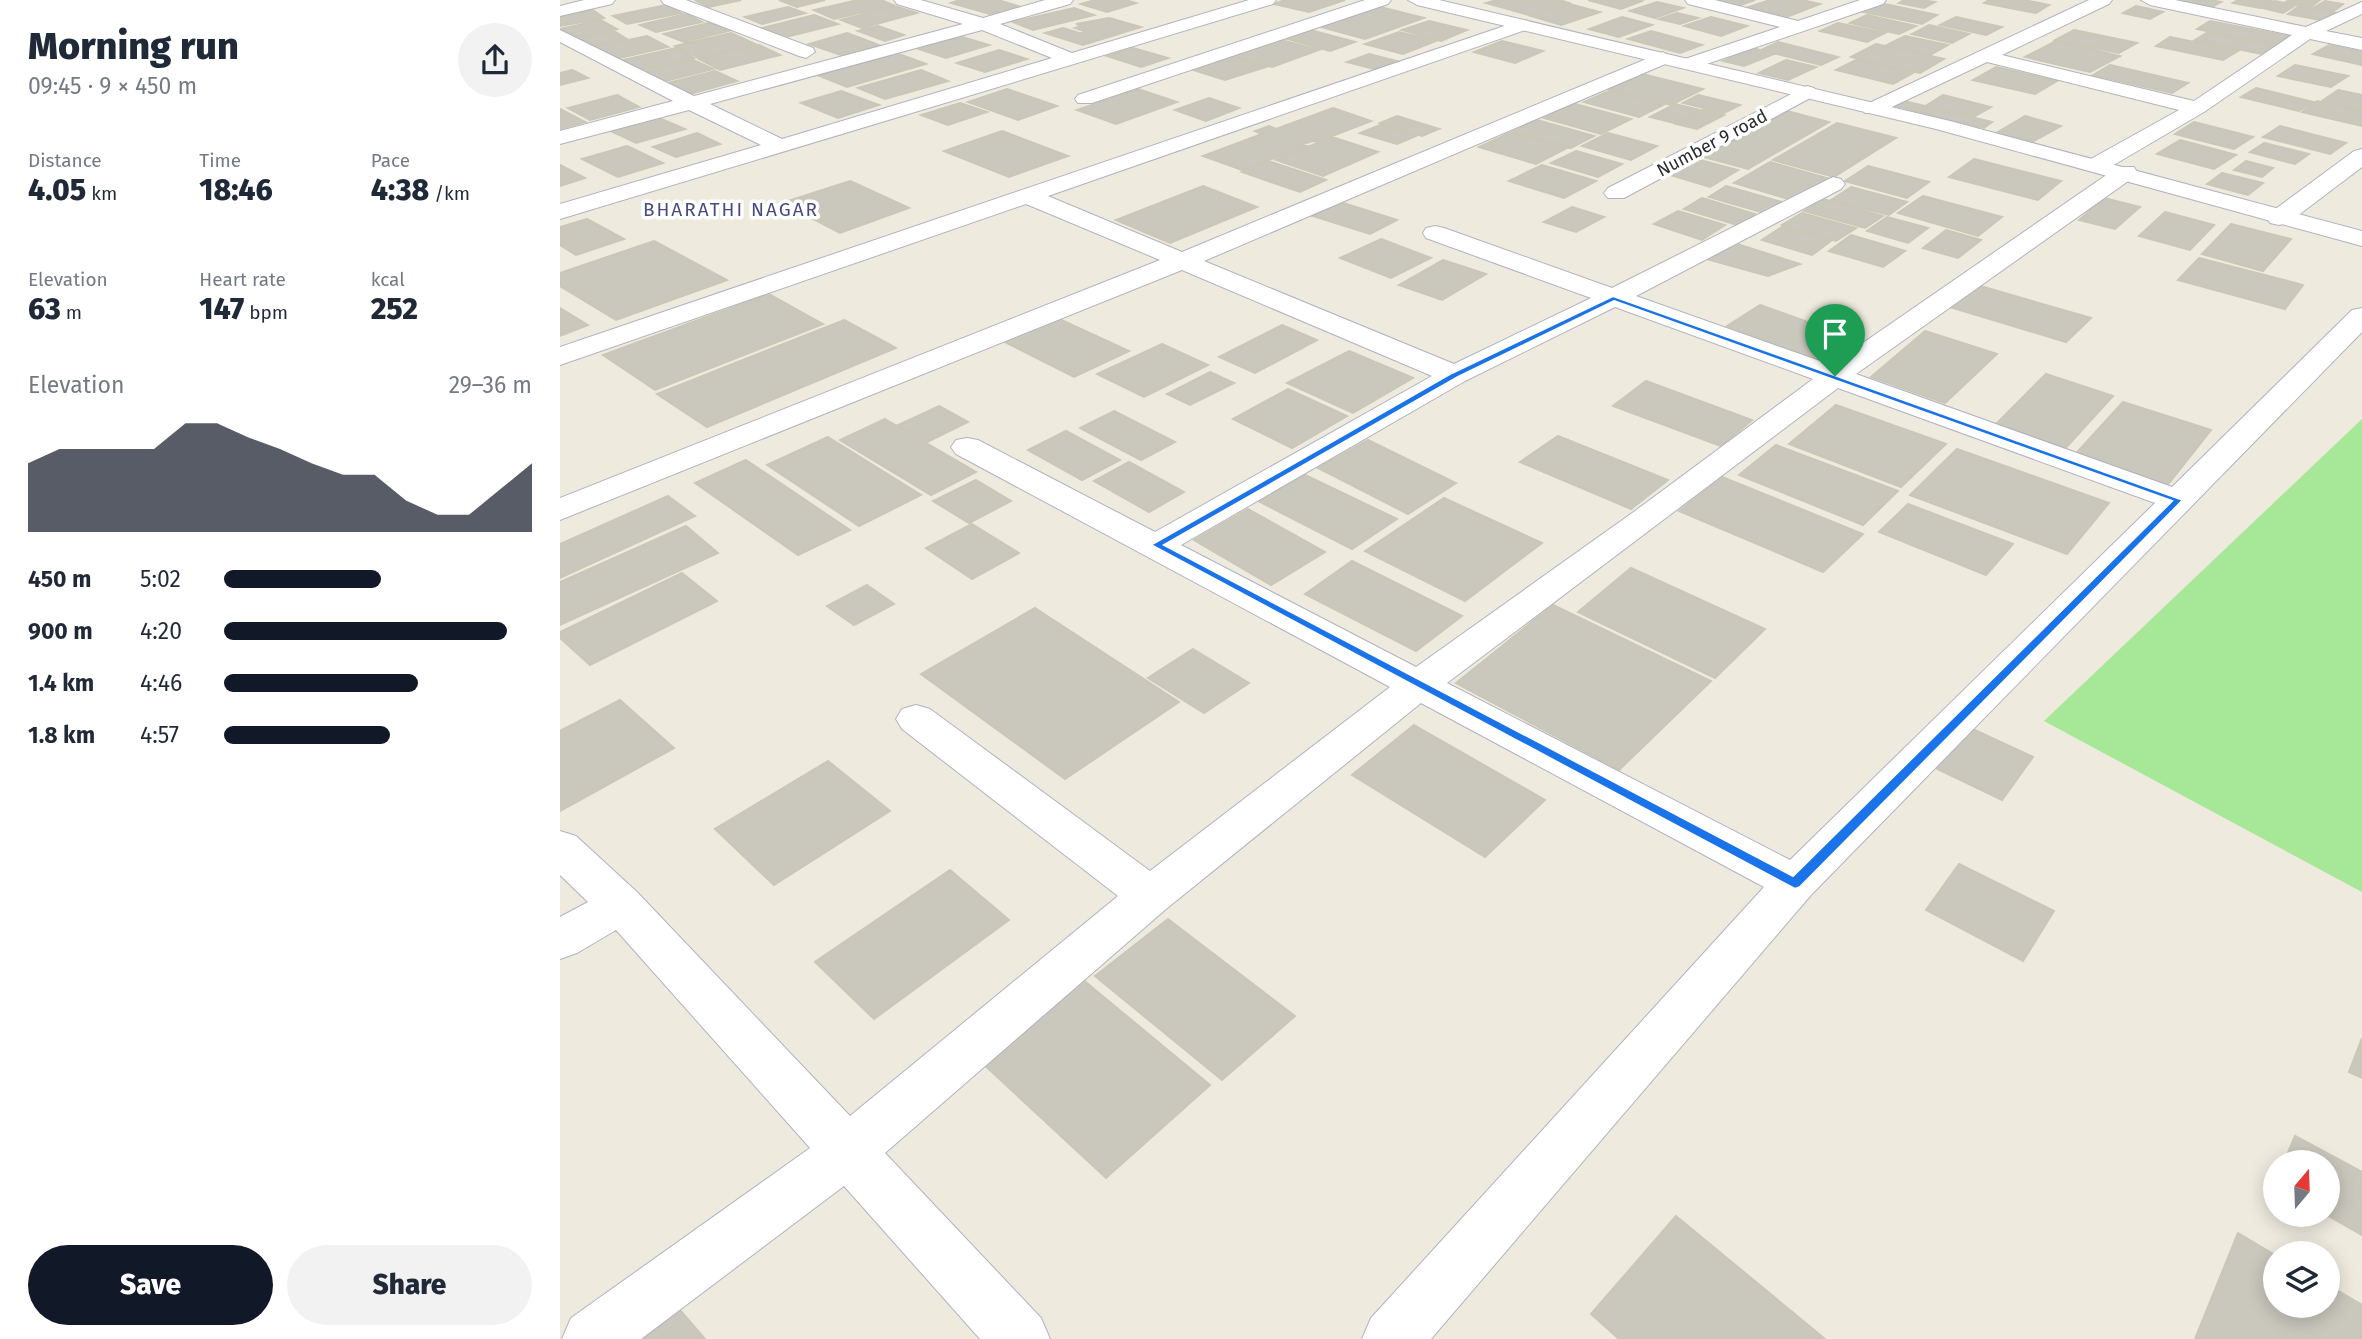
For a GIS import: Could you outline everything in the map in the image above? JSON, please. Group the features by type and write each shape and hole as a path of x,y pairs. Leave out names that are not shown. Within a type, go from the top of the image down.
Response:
{"street":[{"path":"560,11 606,0"},
{"path":"560,138 690,103 769,71 806,52 670,0"},
{"path":"903,0 983,24 1072,59"},
{"path":"742,69 769,71 983,24 1064,0"},
{"path":"560,212 1267,0"},
{"path":"1086,99 1382,0"},
{"path":"1417,0 1692,63 2112,169 2279,218 2362,239"},
{"path":"1694,0 1801,27"},
{"path":"1692,63 1877,0"},
{"path":"1872,109 2103,0"},
{"path":"2150,0 2362,44"},
{"path":"593,1339 847,1152 1150,896 1419,684 1647,518 2112,169 2305,34 2362,7"},
{"path":"560,356 1522,25"},
{"path":"560,34 690,103 780,146"},
{"path":"1985,56 2197,108"},
{"path":"560,510 1181,261 1663,58"},
{"name":"Number 9 road","path":"1616,193 1807,92"},
{"path":"2279,218 2362,156"},
{"path":"1156,545 1455,375 1613,298 1833,184"},
{"path":"1026,195 1455,375"},
{"path":"1435,233 2178,500"},
{"path":"1392,1339 1795,883 2362,316"},
{"path":"967,447 1795,883"},
{"path":"916,719 1150,896"},
{"path":"560,848 621,905 1020,1339"},
{"path":"560,940 621,905"}],"green space":[{"path":"2362,419 2362,892 2044,721"}],"building":[{"path":"695,0 741,0 709,7"},
{"path":"779,0 825,0 797,7"},
{"path":"858,0 881,0 893,5 834,19 814,10"},
{"path":"960,0 998,0 1018,6 990,14 951,3"},
{"path":"1095,0 1125,0 1136,3 1107,12 1081,4"},
{"path":"1285,0 1345,0 1309,12 1274,4"},
{"path":"1497,0 1560,0 1569,3 1529,15 1486,3"},
{"path":"1588,0 1638,0 1642,1 1621,9"},
{"path":"1709,0 1755,0 1735,7"},
{"path":"1770,0 1802,0 1820,4 1784,18 1746,8"},
{"path":"1904,0 1935,2 1924,8 1899,3"},
{"path":"1989,0 2024,0 2049,5 2036,13 1984,3"},
{"path":"2170,0 2211,0 2221,2 2210,8"},
{"path":"2238,0 2272,0 2260,8 2233,3"},
{"path":"2320,0 2311,7 2286,2"},
{"path":"2275,1 2296,5 2283,13 2262,8"},
{"path":"2325,1 2343,4 2334,11 2315,7"},
{"path":"1657,2 1683,8 1655,18 1630,11"},
{"path":"1880,3 1937,15 1922,24 1864,12"},
{"path":"1569,4 1600,12 1561,25 1531,16"},
{"path":"666,5 681,13 627,24 613,16"},
{"path":"895,6 917,13 862,28 841,20"},
{"path":"1376,6 1424,18 1365,39 1317,26"},
{"path":"2136,6 2163,12 2150,19 2123,13"},
{"path":"2299,6 2336,13 2326,21 2288,14"},
{"path":"788,7 805,13 762,24 745,17"},
{"path":"1074,8 1094,15 1033,30 1013,22"},
{"path":"593,10 604,18 560,26 560,17"},
{"path":"1677,13 1698,18 1680,24 1659,19"},
{"path":"686,14 702,22 656,32 640,25"},
{"path":"814,15 838,24 786,37 762,28"},
{"path":"1867,15 1916,26 1899,34 1850,23"},
{"path":"1622,17 1652,25 1619,37 1589,29"},
{"path":"1711,17 1747,26 1721,36 1684,26"},
{"path":"1956,17 2002,27 1986,35 1940,25"},
{"path":"1109,18 1141,27 1083,45 1045,33 1063,28 1079,33 1084,31 1075,28 1082,26 1076,24"},
{"path":"601,20 617,29 572,39 560,32 560,29"},
{"path":"1429,21 1467,30 1441,41 1402,30"},
{"path":"2210,21 2288,36 2276,45 2197,29"},
{"path":"712,22 732,30 684,42 664,34"},
{"path":"1838,23 1885,33 1867,42 1820,31"},
{"path":"1929,25 1969,34 1952,43 1912,34"},
{"path":"878,26 904,35 885,41 858,31"},
{"path":"1310,30 1355,42 1330,51 1284,38"},
{"path":"2074,30 2137,43 2119,53 2055,40"},
{"path":"614,31 627,39 588,47 576,39"},
{"path":"1651,31 1702,45 1680,53 1628,39"},
{"path":"1399,32 1436,41 1403,54 1365,44"},
{"path":"2208,32 2274,46 2261,54 2195,40"},
{"path":"731,33 755,44 699,58 675,46"},
{"path":"847,33 879,45 841,55 809,44"},
{"path":"647,36 668,47 611,60 591,48"},
{"path":"1905,36 1948,45 1930,55 1887,45"},
{"path":"962,37 989,45 946,58 919,49"},
{"path":"2170,37 2238,51 2223,60 2156,46"},
{"path":"1277,39 1319,50 1272,67 1230,55"},
{"path":"1502,41 1543,51 1515,63 1474,52"},
{"path":"2056,41 2120,56 2090,72 2025,57"},
{"path":"1778,42 1838,57 1821,65 1761,50"},
{"path":"1876,44 1944,59 1920,73 1851,57"},
{"path":"759,45 780,55 720,70 699,59"},
{"path":"2329,45 2362,52 2362,65 2313,54"},
{"path":"676,48 694,58 637,71 619,61"},
{"path":"1133,48 1168,58 1141,67 1107,56"},
{"path":"1753,48 1774,54 1744,66 1723,61"},
{"path":"999,50 1027,59 985,72 957,63"},
{"path":"896,53 926,64 847,87 817,75"},
{"path":"1225,54 1266,67 1225,80 1187,68"},
{"path":"1369,54 1396,61 1374,69 1347,62"},
{"path":"693,60 713,69 658,83 638,73"},
{"path":"1786,60 1816,67 1788,80 1759,73"},
{"path":"1856,60 1913,73 1893,84 1836,70"},
{"path":"2110,65 2188,83 2172,93 2093,75"},
{"path":"2295,65 2348,76 2331,87 2278,76"},
{"path":"1996,67 2057,81 2035,94 1973,80"},
{"path":"572,70 588,78 560,85 560,73"},
{"path":"921,70 948,81 885,99 858,88"},
{"path":"715,71 737,81 690,94 668,83"},
{"path":"1642,74 1703,89 1671,105 1609,89"},
{"path":"2256,88 2313,102 2299,111 2241,97"},
{"path":"1007,89 1057,106 1018,120 968,102"},
{"path":"1138,89 1177,102 1116,124 1077,110"},
{"path":"2338,90 2362,95 2362,110 2322,101"},
{"path":"841,91 879,105 838,118 801,103"},
{"path":"1609,91 1663,105 1639,117 1584,102"},
{"path":"617,95 639,107 590,120 568,108"},
{"path":"1698,95 1740,105 1724,113 1683,103"},
{"path":"1943,95 1991,107 1975,116 1927,105"},
{"path":"1209,98 1239,108 1206,121 1175,110"},
{"path":"1904,101 1992,122 1984,128 1895,106"},
{"path":"2317,101 2362,112 2362,126 2302,112"},
{"path":"960,103 987,112 948,125 921,115"},
{"path":"1575,104 1631,119 1601,134 1544,118"},
{"path":"1675,104 1700,110 1674,123 1650,117"},
{"path":"1333,108 1371,121 1317,142 1303,144 1307,146 1242,170 1203,156 1262,134 1255,131 1269,126 1276,129"},
{"path":"560,109 585,122 560,129"},
{"path":"1703,110 1724,115 1697,129 1676,124"},
{"path":"1783,110 1829,122 1748,169 1700,156"},
{"path":"1397,116 1439,129 1422,136 1380,123"},
{"path":"2025,116 2061,126 2032,142 1996,133"},
{"path":"659,118 685,129 636,143 611,131"},
{"path":"1537,120 1594,136 1571,148 1513,131"},
{"path":"2194,122 2253,137 2234,149 2175,134"},
{"path":"1837,123 1896,138 1834,177 1773,160"},
{"path":"1380,125 1416,136 1397,144 1360,133"},
{"path":"2280,126 2346,143 2330,154 2263,137"},
{"path":"1002,131 1068,156 1009,177 944,151"},
{"path":"1511,132 1567,148 1536,164 1479,147"},
{"path":"697,133 720,144 676,157 653,147"},
{"path":"1608,133 1657,146 1631,160 1582,146"},
{"path":"1332,137 1378,152 1323,176 1276,160"},
{"path":"2180,140 2236,155 2214,169 2157,154"},
{"path":"2264,143 2309,154 2295,164 2250,152"},
{"path":"627,146 663,163 618,177 582,159"},
{"path":"1576,151 1622,164 1598,177 1551,163"},
{"path":"1696,159 1738,170 1710,187 1667,174"},
{"path":"1974,159 2061,181 2038,200 1949,177"},
{"path":"1268,161 1326,180 1300,192 1242,172"},
{"path":"2246,161 2273,168 2262,177 2234,170"},
{"path":"1770,162 1827,178 1792,200 1734,183"},
{"path":"560,165 585,178 560,186"},
{"path":"1542,165 1596,181 1564,198 1509,181"},
{"path":"1868,166 1929,182 1907,198 1845,181"},
{"path":"2222,173 2263,183 2248,195 2207,184"},
{"path":"850,181 909,208 840,233 782,203"},
{"path":"1203,186 1257,207 1170,243 1116,220"},
{"path":"1726,186 1782,202 1764,213 1709,197"},
{"path":"1851,187 1907,202 1889,215 1831,200"},
{"path":"1923,196 2002,217 1978,236 1898,213"},
{"path":"1702,198 1755,214 1737,225 1684,209"},
{"path":"2104,198 2140,207 2115,229 2079,220"},
{"path":"1823,199 1883,216 1865,228 1804,211"},
{"path":"1340,202 1397,220 1370,234 1313,216"},
{"path":"1572,207 1604,217 1576,232 1544,222"},
{"path":"1678,211 1725,225 1702,240 1654,224"},
{"path":"2165,212 2214,225 2190,250 2139,236"},
{"path":"1802,213 1856,228 1836,241 1782,225"},
{"path":"1887,217 1928,228 1908,243 1867,231"},
{"path":"587,219 624,239 576,255 560,245 560,227"},
{"path":"2231,224 2291,239 2263,271 2202,254"},
{"path":"1782,227 1831,241 1812,255 1762,240"},
{"path":"1946,230 1981,240 1958,258 1923,248"},
{"path":"1851,235 1905,251 1883,267 1829,251"},
{"path":"1381,239 1431,258 1391,278 1340,258"},
{"path":"654,241 727,280 616,320 560,286 560,273"},
{"path":"1734,243 1800,264 1768,276 1706,259"},
{"path":"2199,258 2303,285 2285,309 2178,280"},
{"path":"1443,260 1486,274 1442,300 1399,285"},
{"path":"1977,285 2091,318 2066,342 1950,307"},
{"path":"769,294 823,324 655,390 603,355"},
{"path":"1760,305 1861,341 1827,364 1727,326"},
{"path":"560,308 588,325 560,336"},
{"path":"1059,319 1129,351 1074,377 1005,342"},
{"path":"844,320 896,348 707,427 657,394"},
{"path":"1282,325 1317,340 1255,373 1219,357"},
{"path":"1925,331 1997,354 1945,403 1871,377"},
{"path":"1162,344 1208,365 1144,397 1097,374"},
{"path":"1349,351 1413,378 1353,413 1287,383"},
{"path":"1210,372 1234,383 1190,405 1167,394"},
{"path":"2046,374 2113,396 2061,453 1991,429"},
{"path":"1646,381 1752,420 1721,446 1613,406"},
{"path":"1288,389 1347,416 1292,448 1233,419"},
{"path":"2123,402 2211,430 2162,492 2070,460"},
{"path":"1836,405 1946,444 1901,487 1789,444"},
{"path":"939,406 968,422 927,442 898,425"},
{"path":"1114,411 1175,442 1141,460 1080,428"},
{"path":"885,419 976,472 931,495 840,440"},
{"path":"1066,431 1120,460 1082,480 1028,450"},
{"path":"1558,436 1668,480 1631,509 1520,462"},
{"path":"828,437 921,495 859,526 767,465"},
{"path":"1368,440 1456,483 1408,514 1318,468"},
{"path":"1776,445 1898,491 1863,525 1739,475"},
{"path":"1957,449 2109,503 2067,554 1910,495"},
{"path":"746,460 850,530 798,555 695,483"},
{"path":"1129,462 1184,492 1149,512 1094,481"},
{"path":"1303,474 1397,519 1352,549 1258,501"},
{"path":"1722,477 1863,534 1823,572 1679,511"},
{"path":"976,480 1011,501 969,523 933,501"},
{"path":"668,496 695,516 560,578 560,544"},
{"path":"1444,498 1542,543 1465,601 1365,551"},
{"path":"1908,504 2013,544 1986,575 1879,532"},
{"path":"1248,509 1325,552 1271,585 1194,540"},
{"path":"972,524 1019,553 972,579 926,548"},
{"path":"686,526 718,553 560,625 560,582"},
{"path":"1352,561 1462,616 1416,651 1305,594"},
{"path":"1631,568 1765,629 1715,678 1578,612"},
{"path":"682,573 717,601 590,665 560,638 560,632"},
{"path":"867,585 894,604 854,625 827,606"},
{"path":"1553,605 1711,681 1619,770 1456,683"},
{"path":"1035,608 1179,702 1065,779 921,674"},
{"path":"1193,649 1249,683 1204,713 1148,678"},
{"path":"620,700 674,748 560,811 560,731"},
{"path":"1414,725 1545,800 1485,857 1352,775"},
{"path":"1966,726 2033,757 2002,800 1933,767"},
{"path":"828,761 890,811 774,885 715,829"},
{"path":"1959,864 2054,911 2023,961 1926,910"},
{"path":"950,870 1009,920 874,1019 815,962"},
{"path":"1168,919 1295,1016 1222,1080 1095,976"},
{"path":"1082,979 1210,1085 1106,1178 979,1060"},
{"path":"2362,1038 2362,1078 2349,1072"},
{"path":"2295,1136 2321,1150 2289,1150"},
{"path":"2340,1160 2362,1172 2362,1235 2340,1223"},
{"path":"1676,1216 1825,1339 1619,1339 1591,1314"},
{"path":"2238,1233 2263,1248 2263,1318 2340,1318 2340,1292 2362,1305 2362,1339 2195,1339"},
{"path":"673,1302 705,1339 627,1339"}],"district":[{"name":"BHARATHI NAGAR","path":"731,209"}],"route":[{"path":"1613,298 1835,376 2178,500 1795,883 1156,545 1455,375 1613,298"}]}
